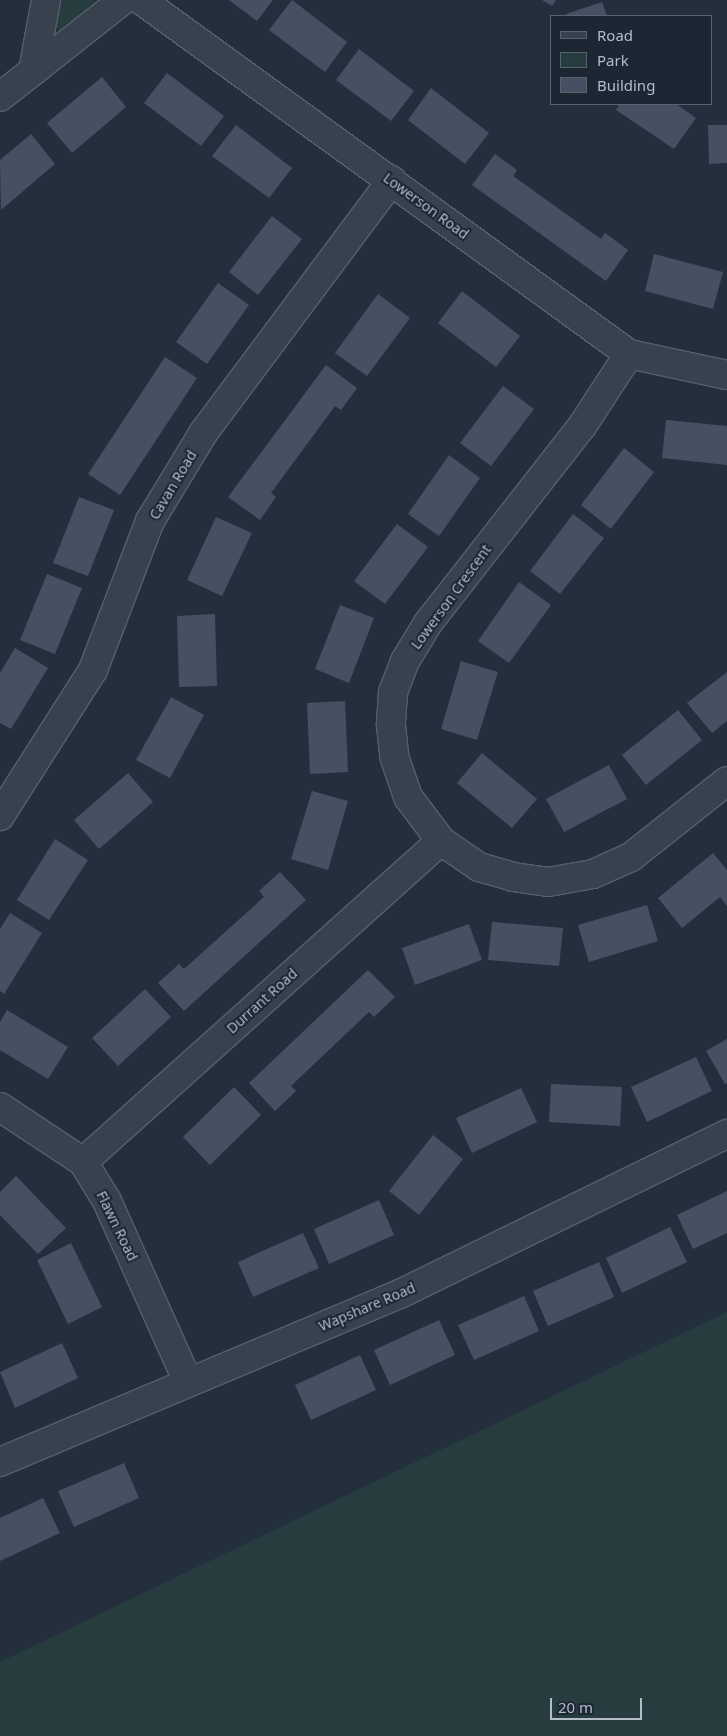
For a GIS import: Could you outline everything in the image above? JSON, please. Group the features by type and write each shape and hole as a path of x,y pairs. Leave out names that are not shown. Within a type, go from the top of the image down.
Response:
{"street":[{"path":"33,71 46,0"},
{"path":"0,97 123,0"},
{"name":"Lowerson Road","path":"141,0 392,180 629,354 727,375"},
{"name":"Cavan Road","path":"0,816 93,670 150,522 204,432 392,180"},
{"name":"Lowerson Crescent","path":"629,354 582,426 428,623 405,661 393,693 391,725 394,756 408,797 441,841 480,868 513,877 548,882 593,874 631,857 727,781"},
{"name":"Durrant Road","path":"83,1162 441,841"},
{"name":"Flawn Road","path":"0,1107 83,1162 107,1201 188,1382"},
{"name":"Wapshare Road","path":"0,1462 400,1294 727,1134"}],"green space":[{"path":"59,0 95,0 64,32 56,29 54,26"},
{"path":"727,1312 727,1736 0,1736 0,1662"}],"building":[{"path":"229,0 273,0 257,21"},
{"path":"292,0 347,42 325,72 269,30"},
{"path":"542,0 556,0 552,6"},
{"path":"602,2 607,15 566,15"},
{"path":"359,49 414,91 391,121 336,80"},
{"path":"167,73 224,116 201,146 144,103"},
{"path":"102,77 126,107 72,153 47,123"},
{"path":"431,88 489,133 465,164 408,120"},
{"path":"619,105 677,105 696,118 674,149 616,110"},
{"path":"236,125 292,168 269,198 212,156"},
{"path":"708,125 727,125 727,163 709,164"},
{"path":"31,134 55,164 1,210 0,160"},
{"path":"495,154 517,170 513,176 601,239 605,233 628,250 606,281 472,185"},
{"path":"272,216 302,239 258,295 229,272"},
{"path":"654,254 723,272 713,309 645,291"},
{"path":"218,283 249,305 207,364 176,342"},
{"path":"462,291 520,336 496,367 438,323"},
{"path":"378,294 410,318 367,376 335,353"},
{"path":"165,357 197,378 120,495 88,474"},
{"path":"326,365 357,388 341,410 335,406 271,493 276,497 260,520 228,497"},
{"path":"503,386 534,409 491,466 460,443"},
{"path":"666,420 727,426 727,465 662,458"},
{"path":"624,448 654,472 611,529 581,505"},
{"path":"449,455 480,478 439,536 408,514"},
{"path":"79,497 114,510 88,576 53,563"},
{"path":"573,514 604,538 560,594 530,571"},
{"path":"216,517 252,533 222,596 187,580"},
{"path":"397,524 428,547 385,604 354,581"},
{"path":"47,574 82,588 55,654 20,640"},
{"path":"519,582 551,605 509,663 478,641"},
{"path":"340,605 374,618 349,683 315,669"},
{"path":"215,614 217,686 179,687 177,616"},
{"path":"15,648 48,668 11,729 0,723 0,673"},
{"path":"461,661 498,672 477,740 441,729"},
{"path":"727,672 727,721 712,733 687,703"},
{"path":"171,697 204,715 170,778 136,760"},
{"path":"345,701 348,772 310,774 307,703"},
{"path":"678,710 702,740 646,785 622,755"},
{"path":"482,753 537,799 512,828 457,783"},
{"path":"609,765 627,799 564,832 546,799"},
{"path":"128,773 153,802 99,849 74,820"},
{"path":"312,791 348,801 328,870 291,859"},
{"path":"55,839 88,860 49,920 17,900"},
{"path":"713,853 727,870 727,906 720,897 682,928 658,898"},
{"path":"280,872 306,900 184,1011 158,983 179,964 184,969 264,897 259,891"},
{"path":"647,905 658,941 589,962 578,925"},
{"path":"10,913 42,933 4,994 0,991 0,929"},
{"path":"492,922 563,928 559,966 488,960"},
{"path":"469,924 482,960 415,985 402,948"},
{"path":"368,970 395,997 374,1017 369,1012 291,1086 296,1091 275,1111 249,1083"},
{"path":"145,989 171,1017 118,1066 92,1038"},
{"path":"7,1010 68,1047 48,1079 0,1050 0,1022"},
{"path":"727,1039 727,1083 725,1084 706,1051"},
{"path":"696,1057 712,1091 647,1122 631,1087"},
{"path":"551,1084 622,1087 620,1126 549,1122"},
{"path":"234,1087 261,1115 210,1165 183,1137"},
{"path":"521,1088 537,1122 472,1153 456,1118"},
{"path":"433,1135 463,1159 419,1215 389,1191"},
{"path":"16,1176 66,1228 38,1254 0,1215 0,1192"},
{"path":"727,1191 727,1233 693,1249 677,1215"},
{"path":"379,1200 394,1235 329,1264 314,1229"},
{"path":"670,1227 687,1262 622,1293 606,1258"},
{"path":"303,1233 319,1268 253,1297 238,1262"},
{"path":"71,1243 102,1307 68,1324 37,1260"},
{"path":"599,1262 614,1297 548,1326 533,1291"},
{"path":"524,1296 539,1331 474,1360 458,1325"},
{"path":"439,1320 455,1355 390,1385 374,1350"},
{"path":"62,1343 78,1378 15,1408 0,1372"},
{"path":"360,1355 376,1390 311,1420 295,1385"},
{"path":"124,1463 139,1498 74,1527 58,1491"},
{"path":"43,1498 60,1533 0,1561 0,1518"}]}
